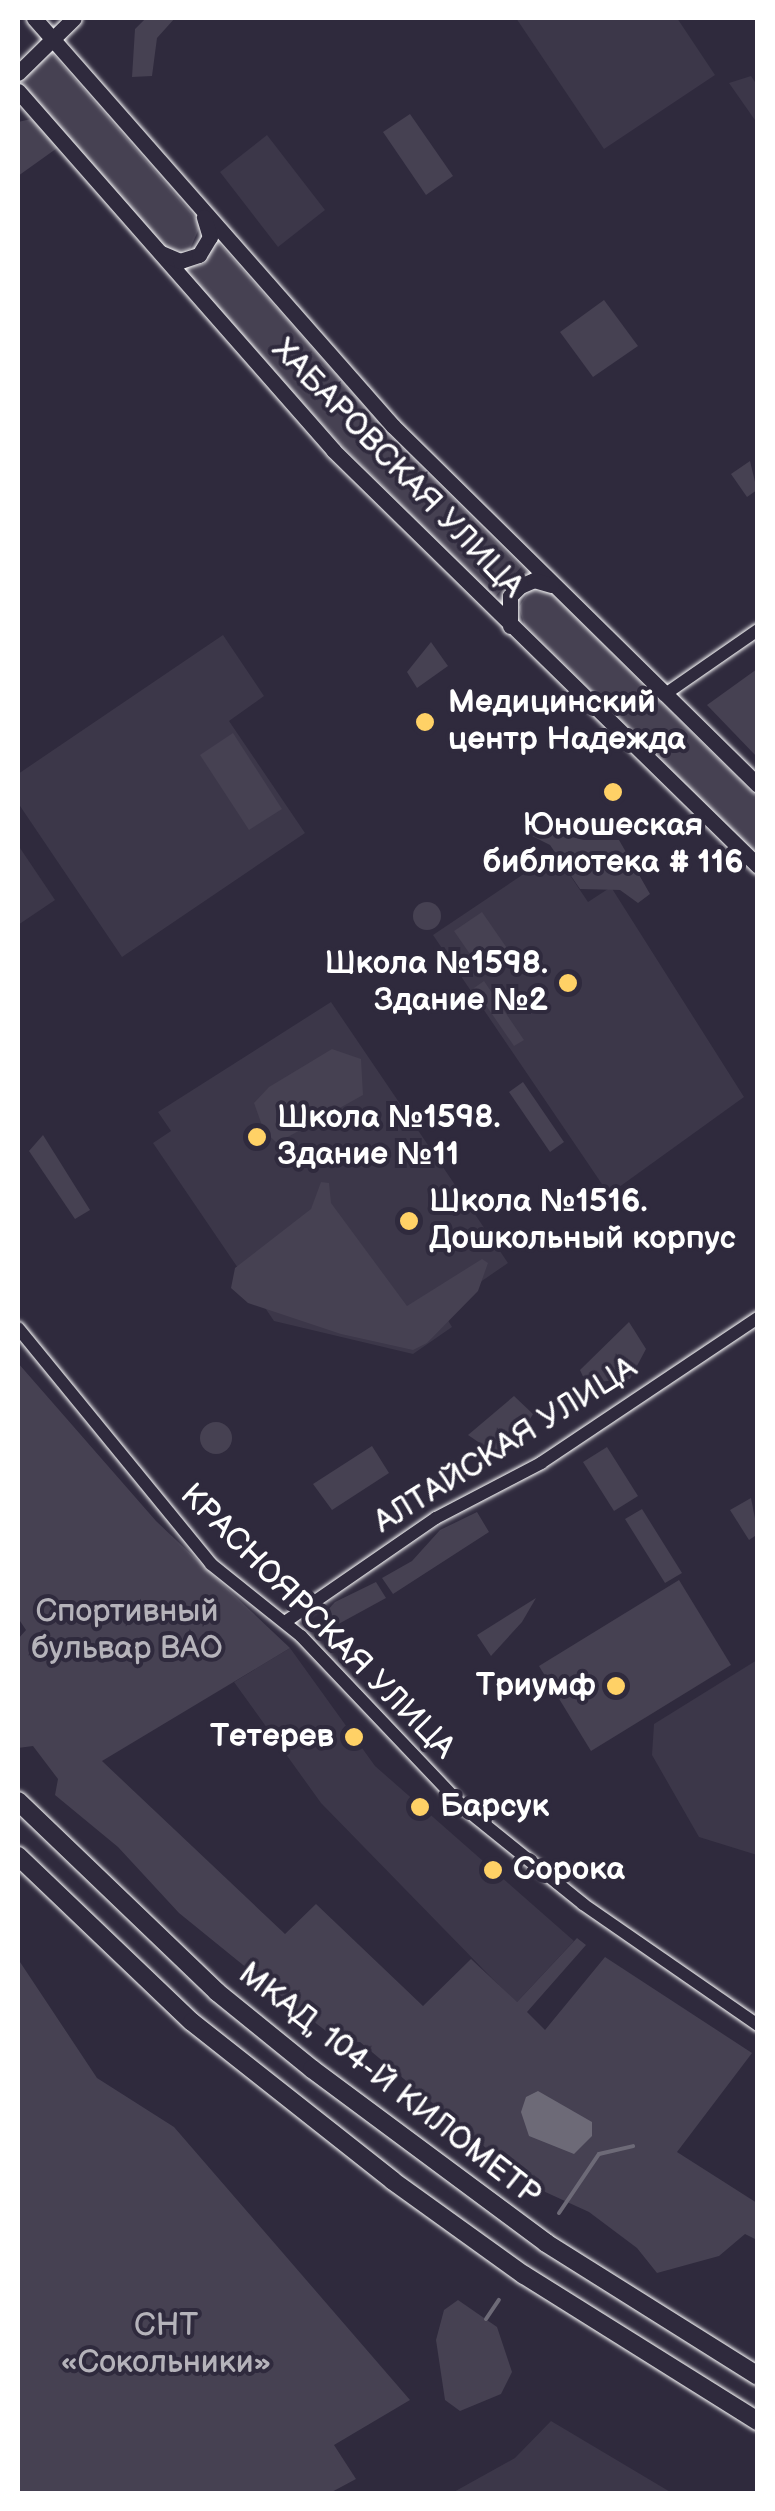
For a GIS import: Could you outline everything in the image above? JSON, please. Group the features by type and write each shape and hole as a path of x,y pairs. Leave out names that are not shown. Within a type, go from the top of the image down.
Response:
{"highway":[{"name":"МКАД, 104-Й КИЛОМЕТР","path":"18,1801 217,1992 312,2069 546,2243 758,2376"},
{"path":"18,1856 192,2022 393,2181 524,2275 758,2421"}],"main road":[{"path":"18,28 31,18"},
{"name":"ХАБАРОВСКАЯ УЛИЦА","path":"31,18 392,426 758,785"},
{"path":"18,73 74,18"},
{"name":"ХАБАРОВСКАЯ УЛИЦА","path":"18,91 333,450 758,866"},
{"path":"158,252 180,260 199,255 210,237 201,212"},
{"path":"510,626 510,596 520,586 534,580 551,585"}],"street":[{"path":"18,113 40,117"},
{"path":"664,695 758,630"},
{"name":"АЛТАЙСКАЯ УЛИЦА","path":"285,1622 436,1518 541,1463 758,1318"},
{"name":"КРАСНОЯРСКАЯ УЛИЦА","path":"18,1328 187,1537 285,1622 484,1826 758,2025"}],"shaded area":[{"path":"516,18 677,18 715,75 604,149"},
{"path":"751,76 757,85 757,123 729,83"},
{"path":"267,135 325,210 278,247 220,172"},
{"path":"223,635 264,696 229,721 305,833 122,957 18,803 18,774"},
{"path":"18,845 55,900 18,925"},
{"name":"Школа №1598. Здание №2","path":"555,853 588,902 611,887 744,1097 615,1190 606,1190 433,935"},
{"path":"331,1002 508,1263 441,1309 452,1327 413,1354 274,1321 153,1143 171,1131 158,1112"},
{"path":"290,1648 375,1766 574,1941 516,2003 321,1803 234,1682"},
{"path":"757,1660 757,1855 699,1837 652,1755 654,1724"},
{"path":"538,2091 592,2122 592,2136 574,2154 529,2136 521,2112 526,2097"},
{"path":"551,2421 672,2493 452,2493 515,2458"}],"green space":[{"path":"146,18 175,18 157,38 152,76 132,77 135,29"},
{"path":"51,52 201,224 190,249 169,252 20,83"},
{"path":"410,114 453,176 426,195 383,132"},
{"path":"31,119 60,146 18,176 18,122"},
{"path":"215,239 388,433 521,567 494,598 340,444 183,268 204,264"},
{"path":"604,300 638,346 593,377 560,332"},
{"path":"750,461 757,490 747,497 731,474"},
{"path":"529,591 550,592 757,797 757,855 524,624 519,607"},
{"path":"431,642 448,666 417,688 407,672"},
{"path":"757,669 757,757 707,705"},
{"path":"233,733 282,809 249,830 200,755"},
{"path":"528,826 584,840 619,840 650,894 638,903 620,890 580,889 550,845 524,832"},
{"path":"427,902 437,906 441,916 437,926 427,930 417,926 413,916 417,906"},
{"path":"482,912 511,954 483,973 454,931"},
{"path":"484,981 524,1040 514,1046 474,988"},
{"path":"332,1049 361,1059 363,1095 277,1143 264,1131 254,1103 269,1087"},
{"path":"523,1082 564,1142 550,1152 509,1092"},
{"path":"43,1135 90,1210 75,1219 29,1151"},
{"path":"321,1182 329,1183 331,1203 407,1306 482,1259 488,1263 478,1291 427,1343 413,1350 341,1334 248,1303 231,1288 235,1268 311,1209"},
{"path":"629,1322 646,1349 630,1379 586,1383 580,1370"},
{"name":"Спортивный бульвар ВАО","path":"18,1363 156,1521 290,1648 102,1761 285,1934 316,1904 423,2006 471,1959 517,2002 577,1938 586,1945 527,2012 545,2030 605,1957 752,2053 677,2152 757,2203 757,2240 745,2234 719,2256 657,2273 637,2248 589,2212 530,2185 360,2042 339,2041 291,2004 179,1913 118,1847 55,1795 58,1779 33,1746 18,1748 18,1639 26,1630 18,1618"},
{"path":"514,1396 533,1414 517,1441 493,1452 468,1435"},
{"path":"216,1422 227,1427 232,1438 227,1449 216,1454 205,1449 200,1438 205,1427"},
{"path":"372,1446 389,1473 332,1510 313,1484"},
{"path":"607,1447 638,1496 614,1511 583,1462"},
{"path":"751,1498 758,1534 749,1540 730,1510"},
{"path":"642,1509 682,1573 665,1583 625,1519"},
{"path":"477,1512 489,1532 393,1594 382,1578 412,1561 440,1530"},
{"path":"679,1580 731,1665 591,1751 539,1666"},
{"path":"376,1582 386,1598 322,1633 325,1613 335,1602"},
{"path":"536,1598 522,1622 491,1656 477,1635"},
{"name":"СНТ «Сокольники»","path":"18,1959 97,2078 174,2127 410,2400 334,2445 356,2479 328,2494 18,2493"},
{"path":"458,2300 497,2327 512,2372 501,2394 460,2411 445,2400 436,2340 444,2310"}],"waterway":[{"path":"559,2213 599,2154 633,2146"},
{"path":"486,2319 499,2300"}],"place":[{"name":"Медицинский центр Надежда","path":"425,722"},
{"name":"Юношеская библиотека # 116","path":"613,792"},
{"name":"Школа №1598. Здание №2","path":"568,983"},
{"name":"Школа №1598. Здание №11","path":"257,1137"},
{"name":"Школа №1516. Дошкольный корпус","path":"409,1221"},
{"name":"Триумф","path":"616,1686"},
{"name":"Тетерев","path":"354,1737"},
{"name":"Барсук","path":"420,1807"},
{"name":"Сорока","path":"493,1870"}]}
